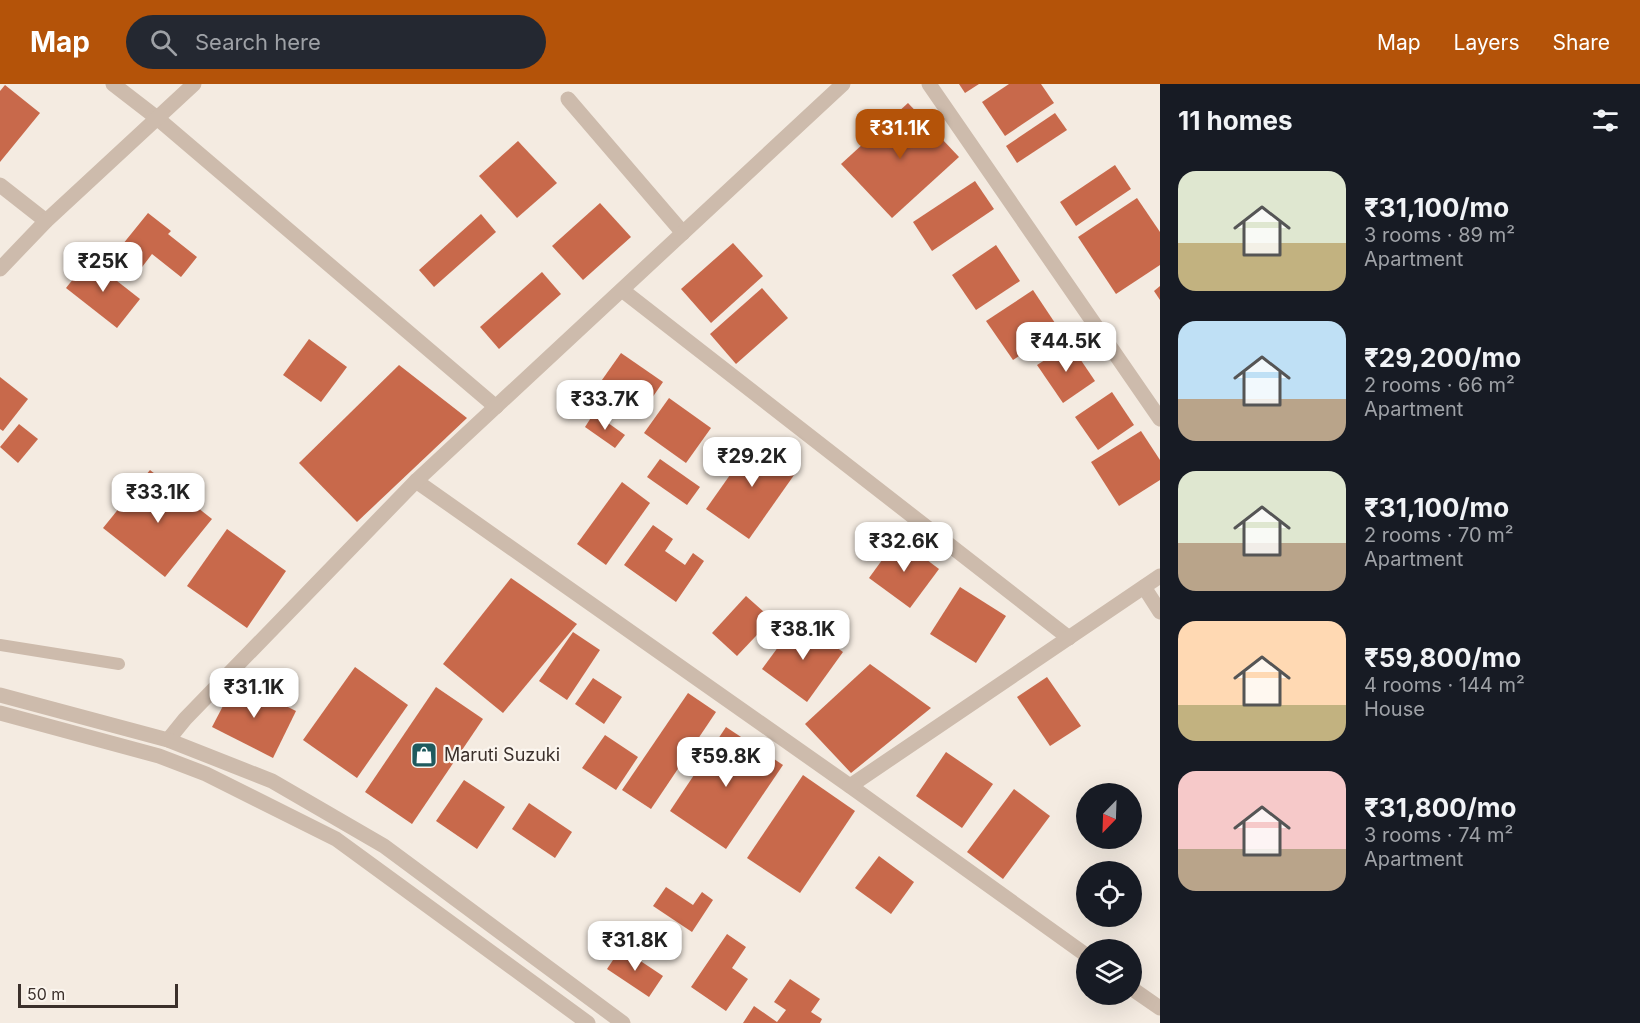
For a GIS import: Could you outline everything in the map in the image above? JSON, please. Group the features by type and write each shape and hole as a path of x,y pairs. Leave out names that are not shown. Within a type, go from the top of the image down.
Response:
{"street":[{"path":"113,84 157,118 496,407"},
{"path":"0,269 46,221 194,84"},
{"path":"168,741 185,719 416,481 843,84"},
{"path":"929,84 1160,419"},
{"path":"568,99 682,233"},
{"path":"0,185 46,221"},
{"path":"622,290 1070,638"},
{"path":"416,481 1076,948"},
{"path":"850,786 1160,576"},
{"path":"1144,587 1160,612"},
{"path":"0,695 168,741 272,781 384,846 623,1023"},
{"path":"0,713 153,754 206,774 336,839 588,1023"},
{"path":"1142,996 1160,1008"}],"lane":[{"path":"0,645 118,664"}],"building":[{"path":"959,84 979,84 965,93"},
{"path":"1009,84 1041,84 1054,103 1005,136 982,102"},
{"path":"5,85 40,113 0,162 0,91"},
{"path":"908,103 959,157 892,218 841,164"},
{"path":"1055,113 1067,130 1017,163 1006,146"},
{"path":"518,141 557,183 517,218 479,176"},
{"path":"1115,165 1131,189 1076,226 1060,202"},
{"path":"975,181 994,209 932,251 913,222"},
{"path":"1137,198 1160,232 1160,265 1116,294 1078,237"},
{"path":"600,203 631,237 583,280 552,246"},
{"path":"148,213 171,231 168,234 197,257 181,277 152,254 133,279 110,260"},
{"path":"481,214 496,232 434,287 419,270"},
{"path":"733,243 763,276 711,323 681,289"},
{"path":"996,245 1020,281 976,310 952,275"},
{"path":"89,259 140,299 117,328 66,288"},
{"path":"542,272 561,294 499,349 480,327"},
{"path":"1160,286 1160,300 1154,291"},
{"path":"762,288 788,318 736,364 710,334"},
{"path":"1033,290 1059,329 1013,360 986,321"},
{"path":"309,339 347,367 321,402 283,375"},
{"path":"1070,344 1095,381 1063,403 1037,365"},
{"path":"621,353 663,382 639,417 597,387"},
{"path":"399,365 467,418 357,522 299,463"},
{"path":"0,377 28,399 3,431 0,429"},
{"path":"1112,392 1134,425 1098,450 1075,417"},
{"path":"669,398 711,428 686,463 644,433"},
{"path":"594,413 625,435 615,448 585,427"},
{"path":"19,424 38,439 18,463 0,447"},
{"path":"1141,431 1160,460 1160,480 1119,506 1091,462"},
{"path":"756,438 799,468 749,539 706,509"},
{"path":"660,459 700,487 687,505 647,477"},
{"path":"150,470 212,519 165,577 103,528"},
{"path":"622,482 650,503 606,565 577,544"},
{"path":"653,525 673,539 665,551 685,565 693,553 704,561 676,602 624,565"},
{"path":"227,529 286,571 247,628 187,586"},
{"path":"898,538 939,569 910,608 869,578"},
{"path":"511,578 577,624 503,713 443,664"},
{"path":"960,587 1006,616 976,663 930,634"},
{"path":"746,596 772,619 737,656 712,633"},
{"path":"798,620 843,652 807,702 762,669"},
{"path":"573,632 600,650 567,700 539,681"},
{"path":"870,664 931,708 851,773 805,724"},
{"path":"355,667 408,705 357,778 303,740"},
{"path":"1047,677 1081,726 1050,746 1017,697"},
{"path":"593,678 622,697 604,724 575,704"},
{"path":"236,681 296,711 273,758 212,727"},
{"name":"Maruti Suzuki","path":"436,687 483,719 412,824 365,792"},
{"path":"688,693 716,712 651,809 622,790"},
{"path":"726,727 783,765 726,849 670,811"},
{"path":"605,735 638,757 616,790 582,768"},
{"path":"946,752 993,784 962,828 916,796"},
{"path":"803,775 855,811 800,893 747,858"},
{"path":"464,780 505,807 477,849 436,821"},
{"path":"1014,789 1050,816 1003,879 967,852"},
{"path":"529,803 572,832 555,858 512,829"},
{"path":"879,856 914,882 891,914 855,888"},
{"path":"666,887 693,905 702,892 713,900 692,932 653,906"},
{"path":"727,934 746,947 732,968 748,979 726,1011 691,987"},
{"path":"621,948 663,976 649,997 607,969"},
{"path":"790,979 820,999 811,1012 822,1019 820,1023 743,1023 754,1006 777,1022 786,1010 774,1002"}],"place":[{"name":"Maruti Suzuki","path":"424,755"}]}
